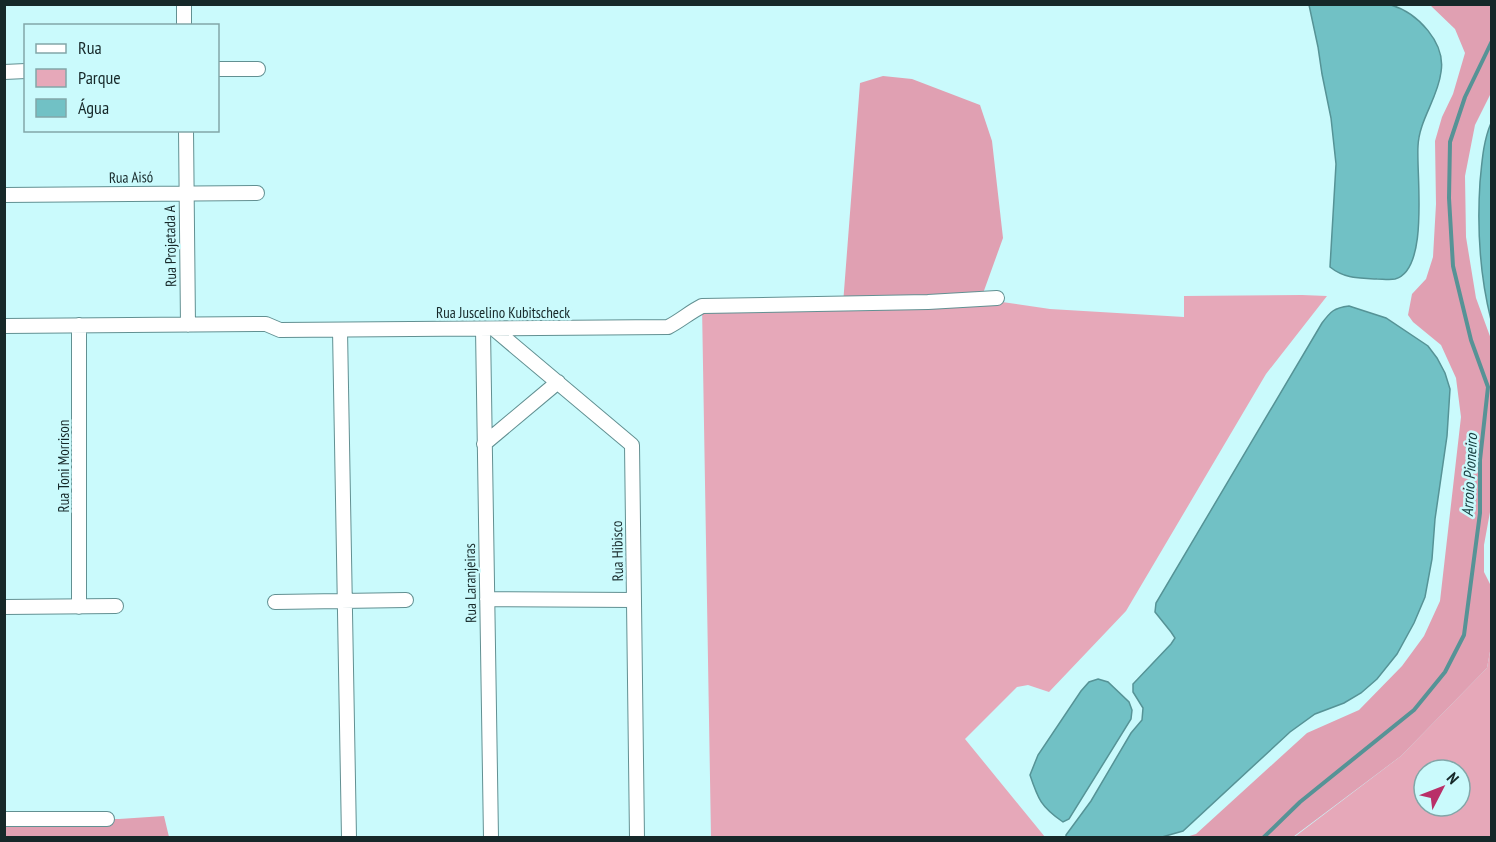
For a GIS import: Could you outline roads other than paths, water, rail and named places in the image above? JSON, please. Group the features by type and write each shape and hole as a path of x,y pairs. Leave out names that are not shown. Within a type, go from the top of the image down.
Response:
{"street":[{"path":"184,4 184,24"},
{"path":"219,69 258,69"},
{"path":"4,72 24,72"},
{"name":"Rua Projetada A","path":"186,132 188,325"},
{"name":"Rua Aisó","path":"4,195 257,193"},
{"name":"Rua Juscelino Kubitscheck","path":"4,326 267,324 280,330 668,327 702,306 928,303 997,298"},
{"name":"Rua Toni Morrison","path":"79,325 80,607"},
{"name":"Rua Hibisco","path":"488,329 558,382 632,445 637,837"},
{"name":"Rua Laranjeiras","path":"488,329 484,444 491,837"},
{"path":"340,330 349,837"},
{"path":"484,444 558,382"},
{"path":"275,602 406,600"},
{"path":"487,600 634,600"},
{"path":"4,607 116,606"},
{"path":"4,819 107,819"}],"water":[{"path":"1309,5 1391,5 1420,22 1439,50 1441,72 1439,82 1419,136 1417,240 1413,258 1406,272 1395,279 1352,277 1341,274 1330,267 1336,164 1331,118"},
{"path":"1491,123 1491,320 1480,252 1479,217 1482,160"},
{"path":"1349,306 1386,318 1428,346 1445,373 1450,389 1447,436 1435,519 1432,559 1425,597 1414,623 1397,654 1377,679 1361,693 1344,703 1315,714 1290,732 1183,831 1162,837 1066,837 1091,801 1131,733 1142,720 1143,708 1133,692 1133,684 1175,638 1155,612 1156,603 1322,323 1333,311"},
{"path":"1098,679 1108,682 1129,702 1132,710 1131,719 1069,819 1063,822 1041,802 1030,775 1038,755 1081,691 1089,682"}],"waterway":[{"name":"Arroio Pioneiro","path":"1263,838 1300,802 1414,710 1445,672 1464,635 1480,513 1480,460 1488,387 1471,340 1453,266 1449,198 1450,142 1465,97 1492,41"}]}
